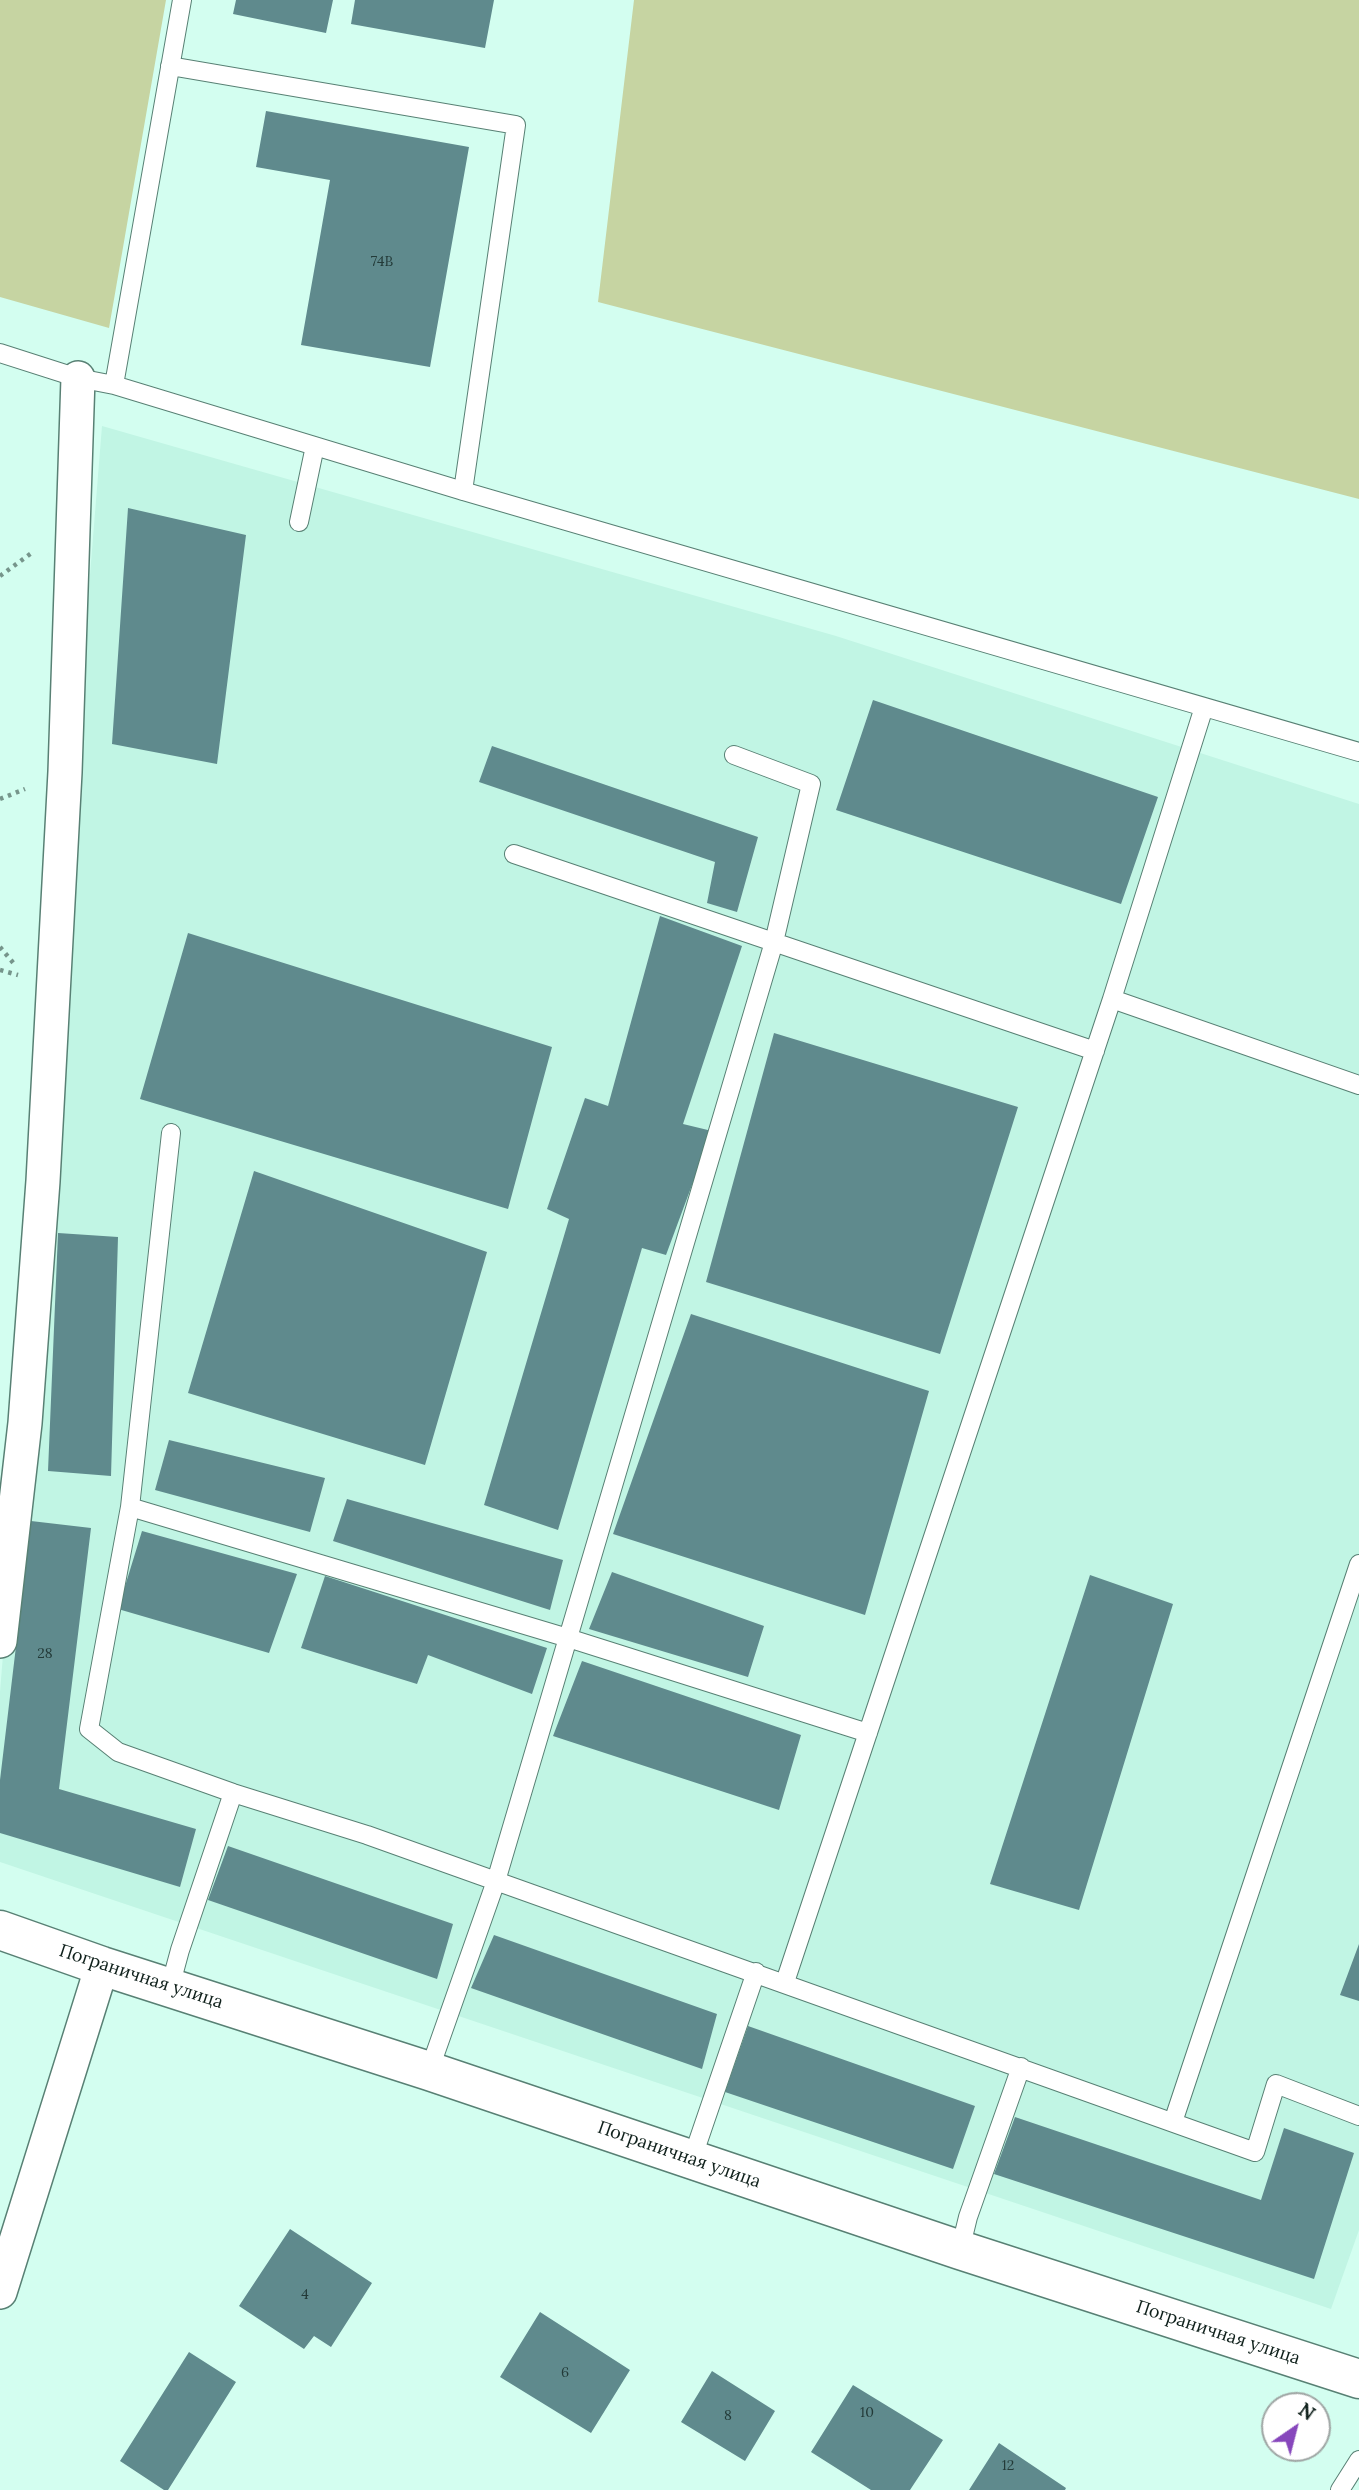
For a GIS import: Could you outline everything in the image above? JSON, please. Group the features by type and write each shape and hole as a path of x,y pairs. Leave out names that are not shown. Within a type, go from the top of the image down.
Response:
{"street":[{"path":"0,1641 25,1423 43,1181 65,772 78,378"},
{"name":"Пограничная улица","path":"0,1930 960,2250 1359,2379"},
{"path":"0,2292 102,1966"}],"lane":[{"path":"114,385 183,0"},
{"path":"170,66 516,125 463,491"},
{"path":"0,353 1359,752"},
{"path":"299,522 315,446"},
{"path":"785,1982 1095,1051 1204,707"},
{"path":"429,2071 496,1881 774,943 811,784 734,755"},
{"path":"514,854 1095,1051"},
{"path":"1112,999 1359,1086"},
{"path":"171,1133 130,1507 89,1729 118,1752 233,1793 368,1835 1255,2152 1276,2084 1359,2116"},
{"path":"130,1507 568,1638 868,1733"},
{"path":"1173,2122 1359,1564"},
{"path":"170,1987 233,1793"},
{"path":"692,2159 756,1972"},
{"path":"960,2250 968,2217 1021,2067"},
{"path":"1340,2490 1359,2459"}],"path":[{"path":"0,947 25,977"}],"shaded area":[{"path":"0,0 166,0 109,328 0,297"},
{"path":"634,0 1359,0 1359,499 598,302"},
{"path":"102,426 836,636 1359,804 1359,2230 1331,2309 0,1862 0,1692"}],"building":[{"path":"236,0 333,0 326,33 233,14"},
{"path":"355,0 494,0 485,48 351,24"},
{"path":"266,111 469,147 430,367 301,345 330,180 256,167"},
{"path":"128,508 246,535 217,764 112,744"},
{"path":"873,700 1158,797 1121,904 836,810"},
{"path":"492,746 758,837 737,912 707,903 715,862 479,782"},
{"path":"660,916 742,946 683,1124 712,1131 666,1255 642,1248 558,1530 484,1505 569,1219 547,1209 585,1098 608,1106"},
{"path":"188,933 552,1047 508,1209 140,1099"},
{"path":"774,1033 1018,1107 940,1354 706,1282"},
{"path":"254,1171 487,1252 425,1465 188,1393"},
{"path":"58,1233 118,1237 111,1476 48,1471"},
{"path":"691,1314 929,1391 865,1615 613,1534"},
{"path":"169,1440 325,1478 310,1532 155,1490"},
{"path":"347,1499 563,1560 550,1610 333,1541"},
{"path":"31,1521 91,1528 59,1789 196,1829 180,1887 0,1833 0,1780"},
{"path":"142,1531 297,1574 269,1653 118,1609"},
{"path":"612,1572 764,1626 748,1677 589,1629"},
{"path":"1090,1575 1173,1604 1079,1910 990,1884"},
{"path":"325,1576 547,1648 532,1694 428,1655 417,1684 301,1648"},
{"path":"582,1661 801,1735 779,1810 553,1736"},
{"path":"228,1846 453,1924 437,1979 208,1900"},
{"path":"494,1935 717,2014 702,2069 471,1988"},
{"path":"1359,1944 1359,2001 1340,1995"},
{"path":"748,2026 975,2106 953,2169 725,2092"},
{"path":"1015,2117 1261,2200 1284,2128 1354,2153 1314,2279 994,2174"},
{"path":"290,2229 372,2283 331,2347 314,2336 304,2349 239,2306"},
{"path":"540,2312 630,2370 591,2433 500,2377"},
{"path":"189,2352 236,2382 168,2490 164,2490 120,2461"},
{"path":"712,2371 775,2411 745,2461 681,2422"},
{"path":"853,2385 943,2440 910,2490 871,2490 811,2452"},
{"path":"999,2443 1066,2488 1065,2490 969,2490"}]}
